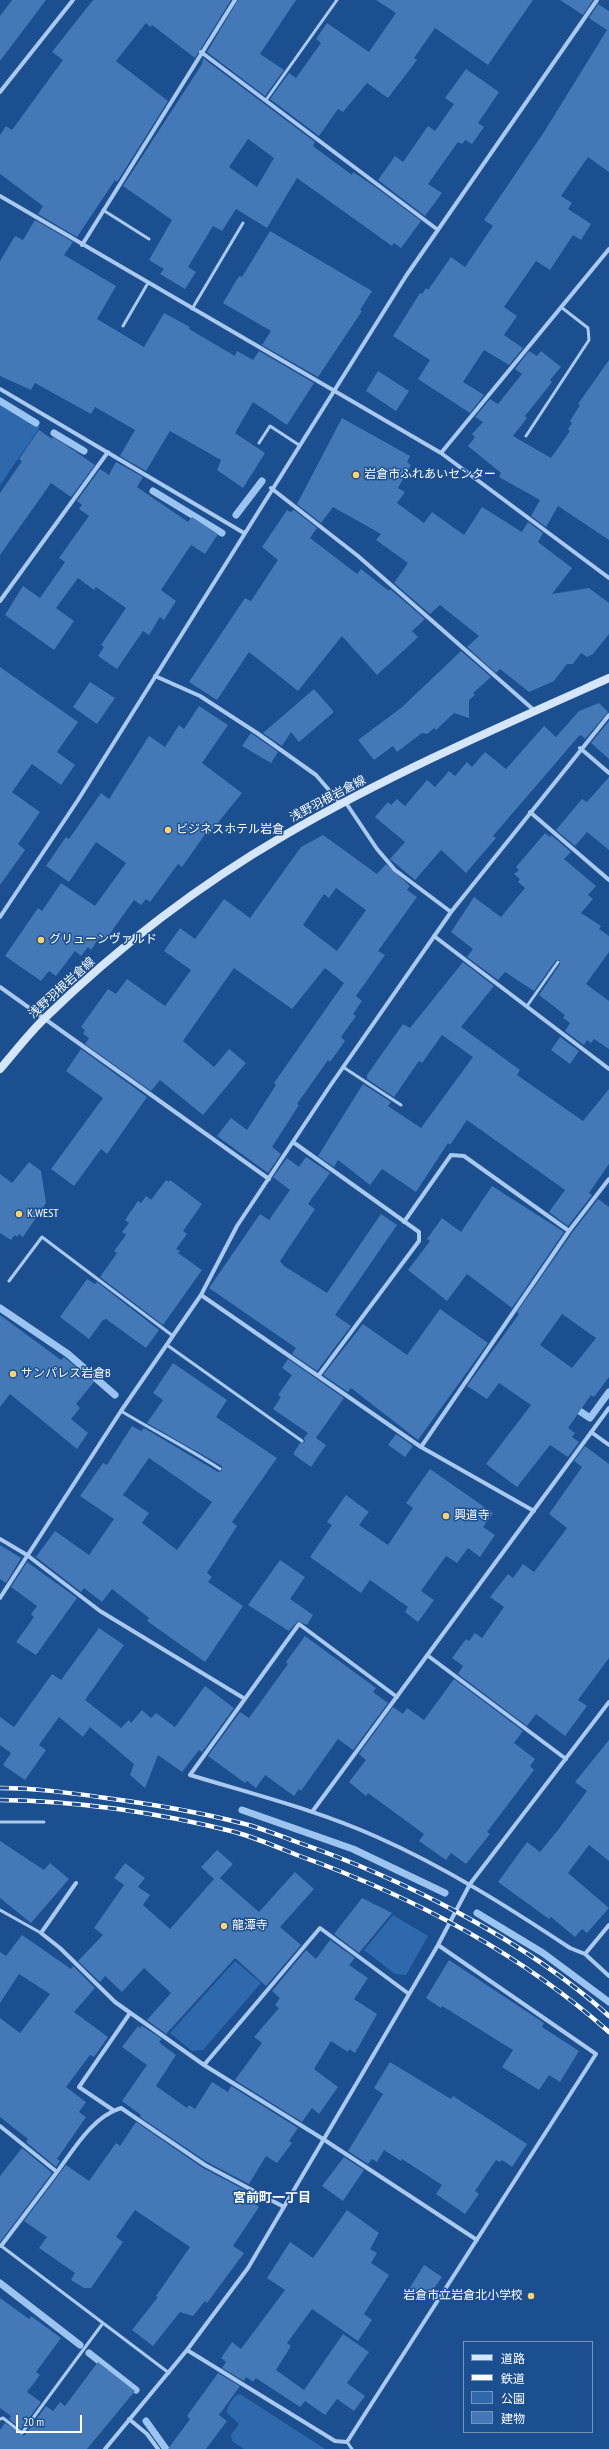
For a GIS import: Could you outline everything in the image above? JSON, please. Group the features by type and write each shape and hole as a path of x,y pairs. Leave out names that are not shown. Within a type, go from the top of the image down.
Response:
{"main road":[{"name":"浅野羽根岩倉線","path":"0,1069 45,1018 131,942 202,888 285,835 403,773 609,678"}],"street":[{"path":"0,92 73,0"},
{"path":"82,245 201,52 235,0"},
{"path":"0,917 78,800 333,391 438,230 597,0"},
{"path":"201,52 438,230"},
{"path":"0,196 441,453 609,578"},
{"path":"441,453 609,249"},
{"path":"0,389 244,533"},
{"path":"0,601 108,452"},
{"path":"272,488 358,556 535,711"},
{"path":"155,676 200,696 263,737 316,775 344,804 377,849 396,870 451,912"},
{"path":"0,1598 122,1411 201,1295 237,1226 343,1066 451,912 580,748 609,715"},
{"path":"580,748 609,772"},
{"path":"530,812 609,880"},
{"path":"434,936 609,1069"},
{"path":"0,987 269,1179"},
{"path":"293,1142 419,1232 419,1241 319,1375"},
{"path":"404,1222 452,1155 464,1156 569,1231"},
{"path":"421,1447 569,1231 609,1179"},
{"path":"201,1295 319,1375 421,1447 534,1511"},
{"path":"312,1812 609,1408"},
{"path":"591,1432 609,1445"},
{"path":"0,1539 27,1555 100,1611 245,1699"},
{"path":"396,1697 299,1624 190,1775 312,1812 376,1836 470,1884 570,1948 585,1954 609,1976"},
{"path":"427,1655 566,1758"},
{"path":"104,2449 188,2350 248,2268 438,1945 470,1884 609,1702"},
{"path":"76,1884 40,1933 60,1948 115,2002 204,2065 323,2139 477,2240"},
{"path":"585,1954 609,1925"},
{"path":"204,2065 320,1928 409,1994"},
{"path":"188,2350 335,2441 347,2442 596,2054 438,1945"},
{"path":"112,2110 79,2087 130,2013"},
{"path":"0,2246 88,2131 112,2110 121,2108 204,2165 284,2207"},
{"path":"0,2126 57,2172"},
{"path":"130,2419 147,2434 158,2449"}],"lane":[{"path":"266,100 337,0"},
{"path":"103,210 150,238"},
{"path":"192,309 243,223"},
{"path":"124,326 148,283"},
{"path":"526,436 590,340 588,328 560,307"},
{"path":"259,443 270,426 299,445"},
{"path":"527,1006 558,962"},
{"path":"343,1066 401,1105"},
{"path":"9,1281 42,1237 173,1336"},
{"path":"166,1345 302,1441"},
{"path":"122,1411 167,1439 193,1451 220,1469"},
{"path":"0,1822 44,1822"},
{"path":"0,1910 40,1933"},
{"path":"0,2246 169,2373"},
{"path":"0,2419 3,2418 22,2433 103,2323"},
{"path":"347,2442 352,2449"}],"green space":[{"path":"0,404 40,427 0,485"},
{"path":"393,1915 428,1936 406,1975 395,1974 364,1950"},
{"path":"235,1961 261,1983 203,2050 192,2051 170,2033"},
{"path":"240,2394 325,2449 244,2449 232,2441 231,2435 239,2424 227,2413 231,2402 237,2395"}],"building":[{"path":"12,0 46,0 0,61 0,16"},
{"path":"93,0 231,0 195,58 152,25 150,27 146,23 116,61 168,101 117,182 115,180 77,237 38,214 43,206 0,174 0,135 6,126 12,130 63,60 52,52"},
{"path":"238,0 296,0 260,54 284,70 265,96 207,52"},
{"path":"376,0 533,0 488,65 435,28 414,58 417,60 388,98 367,83 343,112 338,109 319,136 270,99 289,73 296,78 321,43 316,39 327,23 369,52 396,13"},
{"path":"560,0 593,0 583,15"},
{"path":"598,4 609,11 609,172 588,157 561,196 572,203 568,209 591,224 581,240 573,235 550,270 536,261 504,307 517,316 504,335 523,348 509,365 484,350 463,382 484,395 470,413 418,379 430,360 393,336 420,293 422,294 426,288 428,290 451,257 465,267 493,226 484,220 544,132 607,30 589,18"},
{"path":"203,58 315,142 313,146 352,175 353,172 374,186 421,221 401,248 394,243 392,246 297,178 267,228 236,209 222,231 213,226 188,267 196,272 185,289 160,274 164,269 149,260 172,220 123,186 202,64","holes":["248,139 274,158 257,187 229,167"]},
{"path":"466,69 499,92 478,123 484,127 472,144 465,140 462,144 458,142 428,184 442,193 425,216 378,180 395,156 403,162 428,126 435,131 454,104 445,98"},
{"path":"35,220 73,242 64,255 116,286 97,319 144,347 164,313 190,327 189,329 235,356 237,351 253,360 259,351 314,383 287,425 253,402 235,433 265,453 243,488 217,470 221,460 170,431 146,471 120,456 135,430 95,407 91,414 35,383 31,390 0,376 0,261 15,236 23,240"},
{"path":"270,231 372,291 360,310 362,311 318,377 262,345 271,331 223,303 239,276 242,277"},
{"path":"529,351 537,356 541,351 561,367 550,380 552,382 525,416 527,418 513,436 551,458 570,431 568,429 572,423 570,421 580,405 578,404 609,360 609,540 558,506 546,527 531,516 540,500 499,477 501,473 468,446 475,437 472,434 483,422 475,417 490,399 498,404 522,374 515,369"},
{"path":"378,371 409,391 396,411 366,391"},
{"path":"342,418 410,456 407,462 411,465 398,488 405,492 397,503 424,523 432,512 464,535 482,507 522,532 528,522 543,533 538,542 572,568 552,594 589,588 609,603 609,634 593,654 587,657 581,653 573,664 567,664 554,681 529,692 500,669 496,673 467,647 479,636 440,605 430,614 394,583 408,563 376,540 381,534 333,507 321,523 297,504"},
{"path":"39,430 52,439 53,437 63,443 95,465 71,497 51,483 0,555 0,493 22,461 19,459"},
{"path":"116,462 143,477 137,487 188,522 192,517 218,534 205,554 191,545 161,590 176,601 164,620 160,617 149,635 143,631 117,669 98,656 104,647 101,645 126,608 96,587 94,590 78,578 56,608 74,621 54,650 5,615 23,586 40,598 65,562 59,558 89,516 79,509 82,505 77,501 100,469 109,475"},
{"path":"287,510 290,512 294,510 317,528 310,538 357,574 361,569 389,591 390,589 425,619 412,631 418,637 377,675 342,636 298,691 249,652 217,700 189,682 245,598 251,601 278,560 262,547"},
{"path":"461,651 491,677 473,693 475,695 469,700 469,718 454,713 436,730 434,728 427,734 422,733 397,752 393,746 374,760 358,740 401,708"},
{"path":"0,667 78,722 57,752 75,765 61,785 32,764 12,792 40,812 18,844 25,850 0,885"},
{"path":"90,682 115,698 97,724 73,707"},
{"path":"314,689 334,712 299,742 291,732 282,746 263,733"},
{"path":"599,703 608,712 585,739 581,735 578,737 493,836 496,838 466,873 441,850 415,880 390,859 405,842 375,817 388,802 391,805 397,799 405,806 427,780 435,787 449,771 455,776 467,762 472,767 485,752 506,769 544,726 556,737 579,711"},
{"path":"199,706 228,725 202,763 242,793 208,835 206,833 182,867 178,864 150,902 146,899 141,905 134,900 104,942 99,938 91,950 88,947 81,956 75,951 56,976 49,971 41,981 5,956 38,908 42,911 61,883 95,906 126,863 96,842 69,882 46,866 66,837 69,839 101,793 109,799 149,736 165,747 179,725 184,729"},
{"path":"609,721 609,759 591,743"},
{"path":"251,733 278,752 271,763 242,746"},
{"path":"609,777 609,850 587,832 575,846 556,830 582,799 587,802"},
{"path":"545,833 550,837 551,835 571,852 564,859 596,886 588,895 593,899 581,913 601,926 599,929 609,936 609,952 586,984 609,1001 609,1049 594,1039 591,1043 587,1040 584,1045 565,1031 570,1023 563,1018 565,1015 539,995 560,964 560,960 556,960 534,991 505,972 498,980 467,957 473,949 451,932 474,897 501,917 525,888 518,882 520,879 514,874 519,870 516,867"},
{"path":"323,835 377,874 386,864 410,886 407,890 417,897 378,951 385,955 356,996 362,1001 353,1014 356,1016 341,1037 345,1041 330,1062 328,1060 297,1104 299,1105 272,1147 281,1154 268,1173 217,1136 231,1118 247,1130 276,1085 274,1083 344,983 325,968 292,1009 234,968 183,1041 214,1067 229,1049 246,1063 203,1115 160,1080 151,1091 85,1044 89,1038 83,1034 85,1030 81,1027 108,989 116,994 127,979 165,1006 191,970 164,951 180,928 195,939 224,899 250,918 301,847","holes":["336,888 366,910 337,951 303,925 324,894 329,898"]},
{"path":"463,962 494,986 461,1027 520,1070 517,1075 583,1121 609,1089 609,1164 589,1193 592,1195 568,1226 549,1212 565,1190 467,1120 450,1145 448,1143 416,1192 382,1169 370,1185 338,1160 334,1167 318,1156 363,1084 391,1102 388,1106 421,1128 473,1057 442,1035 422,1063 419,1061 394,1097 367,1079 367,1075 403,1024 410,1028"},
{"path":"560,1037 579,1051 570,1064 551,1050"},
{"path":"81,1049 147,1097 107,1154 101,1149 74,1186 51,1169 103,1098 66,1071"},
{"path":"306,1157 330,1173 308,1204 315,1209 280,1261 284,1266 327,1293 381,1214 397,1225 335,1315 351,1326 317,1371 292,1354 296,1348 209,1288 260,1214 269,1220 290,1190 273,1177 287,1158 299,1167"},
{"name":"K.WEST","path":"29,1162 41,1171 46,1203 23,1237 19,1234 17,1237 15,1235 11,1240 0,1233 0,1174 12,1183"},
{"path":"166,1180 169,1182 170,1180 202,1204 183,1231 187,1234 176,1249 180,1251 178,1253 202,1270 163,1325 100,1277 117,1253 114,1251 126,1235 122,1232 129,1223 125,1220 138,1201 141,1203 146,1196 151,1200"},
{"path":"492,1186 564,1232 512,1308 467,1274 447,1301 408,1270 430,1241 427,1239 442,1218 461,1232"},
{"path":"598,1199 609,1207 609,1377 594,1397 591,1395 568,1428 575,1433 572,1437 579,1442 568,1457 550,1445 517,1487 486,1464 531,1405 499,1383 487,1399 467,1386 519,1314 517,1312 572,1233","holes":["562,1314 596,1338 572,1368 540,1345"]},
{"path":"87,1279 95,1284 97,1282 159,1330 146,1348 106,1319 103,1320 89,1339 60,1317"},
{"path":"440,1309 488,1343 418,1440 351,1388 348,1392 323,1375 363,1324 407,1355"},
{"path":"0,1315 61,1360 64,1357 94,1382 76,1404 80,1408 71,1419 88,1433 77,1449 10,1394 0,1407"},
{"path":"288,1359 344,1398 316,1438 326,1445 311,1467 293,1454 300,1443 305,1442 304,1438 308,1433 273,1409 281,1397 278,1395 292,1375 282,1368"},
{"path":"173,1363 227,1400 216,1417 277,1458 232,1522 237,1526 207,1573 212,1577 208,1582 243,1606 205,1662 147,1621 149,1618 112,1589 102,1602 84,1588 81,1592 36,1557 55,1531 89,1555 114,1519 80,1496 103,1463 107,1465 132,1426 141,1431 144,1428 218,1472 222,1471 222,1466 147,1423 163,1400 153,1393","holes":["149,1458 212,1502 177,1550 142,1523 149,1513 123,1495"]},
{"path":"396,1434 413,1446 405,1457 388,1445"},
{"path":"585,1446 609,1464 609,1658 578,1700 587,1706 565,1736 536,1714 527,1726 458,1674 463,1666 452,1658 466,1639 469,1641 475,1633 482,1638 504,1607 490,1597 508,1574 513,1578 523,1564 534,1572 567,1528 549,1514 582,1467 574,1461"},
{"path":"430,1469 493,1513 483,1527 495,1535 480,1557 468,1548 457,1563 446,1556 421,1591 434,1600 418,1622 405,1612 408,1607 370,1580 361,1593 310,1557 332,1525 327,1522 346,1495 369,1512 359,1525 388,1545 413,1508 406,1503"},
{"path":"0,1545 21,1558 6,1583 0,1579"},
{"path":"280,1560 305,1577 290,1599 313,1615 307,1625 298,1621 289,1631 248,1605"},
{"path":"27,1562 77,1598 36,1655 16,1642 34,1617 31,1614 37,1606 11,1587"},
{"path":"99,1628 124,1645 85,1700 121,1728 129,1720 131,1723 142,1710 151,1718 156,1713 175,1727 205,1686 234,1708 202,1752 199,1750 182,1772 158,1755 145,1788 130,1775 134,1764 90,1727 83,1737 59,1717 39,1745 46,1750 25,1780 3,1765 11,1753 0,1745 0,1717 14,1727 52,1674 61,1680"},
{"path":"305,1636 376,1688 373,1692 388,1703 353,1750 338,1739 301,1791 299,1789 294,1796 265,1775 256,1788 247,1781 245,1783 208,1756 240,1712 249,1718 288,1664 286,1662"},
{"path":"454,1679 523,1731 514,1743 535,1759 530,1766 534,1770 487,1832 490,1834 466,1864 451,1853 446,1860 419,1841 424,1834 368,1793 366,1796 349,1782 366,1760 359,1754 393,1707 403,1714 407,1708 424,1720"},
{"path":"609,1740 609,1861 589,1845 568,1873 609,1908 587,1933 582,1929 575,1937 551,1917 549,1919 498,1882 527,1842 540,1852 558,1830 587,1791 575,1782"},
{"path":"0,1841 44,1870 50,1863 69,1879 31,1923 0,1898"},
{"path":"217,1850 233,1864 220,1878 259,1912 295,1872 314,1889 280,1927 301,1945 266,1986 235,1958 166,2034 147,2020 171,1993 144,1968 122,1992 105,1976 100,1982 78,1961 103,1935 94,1928 124,1885 114,1878 125,1863 145,1878 138,1887 150,1895 143,1905 170,1929 214,1879 201,1867"},
{"path":"362,1898 392,1913 359,1953 334,1934"},
{"path":"22,1935 71,1969 73,1966 95,1988 74,2012 108,2037 94,2057 90,2055 66,2087 86,2102 79,2112 86,2117 57,2159 60,2161 56,2167 26,2142 28,2139 0,2117 0,2018 20,2033 50,1994 19,1974 0,2003 0,1952 6,1956"},
{"path":"330,1940 355,1958 349,1965 368,1978 354,1999 377,2014 355,2053 349,2049 348,2052 331,2041 314,2069 338,2087 319,2114 312,2108 302,2122 235,2080 262,2043 254,2037 279,2008 275,2005 280,1998 272,1991 306,1950 316,1959"},
{"path":"449,1960 544,2023 542,2027 579,2051 560,2082 549,2075 539,2090 502,2067 513,2050 442,2006 441,2008 426,1998"},
{"path":"138,2026 140,2028 142,2026 162,2039 159,2042 176,2055 156,2086 187,2108 189,2105 195,2109 212,2082 228,2092 231,2086 298,2128 289,2141 292,2143 277,2163 266,2156 249,2184 207,2162 140,2117 141,2115 122,2101 147,2065 122,2047"},
{"path":"390,2062 451,2099 453,2096 527,2144 512,2167 502,2160 500,2162 496,2160 475,2191 479,2194 465,2214 436,2194 442,2185 402,2159 401,2161 384,2150 377,2162 372,2159 368,2164 348,2151 383,2094 374,2088"},
{"path":"136,2122 203,2168 245,2190 242,2195 259,2207 233,2246 244,2253 207,2303 205,2301 193,2316 180,2312 153,2346 132,2330 158,2297 156,2296 190,2247 135,2210 116,2237 123,2242 91,2288 84,2288 71,2280 75,2273 39,2248 47,2237 24,2221 66,2165 89,2181 116,2143 120,2146"},
{"path":"22,2148 52,2173 0,2242 0,2176"},
{"path":"344,2157 364,2170 343,2201 322,2186"},
{"path":"347,2210 379,2233 370,2249 377,2253 371,2263 389,2275 364,2314 372,2320 358,2341 312,2309 287,2343 291,2346 276,2370 304,2390 343,2334 369,2352 347,2383 365,2396 354,2411 337,2399 325,2415 305,2401 300,2407 256,2378 253,2382 246,2377 244,2381 222,2368 226,2362 221,2358 232,2342 241,2349 285,2290 267,2278 290,2242 313,2258"},
{"path":"424,2265 442,2277 426,2300 409,2289"},
{"path":"0,2298 29,2319 31,2316 61,2338 36,2372 40,2375 27,2392 41,2402 21,2429 9,2419 11,2416 0,2408"},
{"path":"98,2362 135,2391 87,2449 0,2449 0,2430 5,2423 24,2436 46,2406 53,2411 60,2402 65,2406"},
{"path":"218,2373 240,2386 219,2415 227,2421 206,2449 168,2449 190,2419 187,2416"}],"waterway":[{"path":"0,401 36,423"},
{"path":"54,433 84,451"},
{"path":"236,515 262,481"},
{"path":"153,491 222,533"},
{"path":"0,1308 68,1354 115,1395"},
{"path":"572,1406 590,1418 609,1392"},
{"path":"242,1810 353,1849 445,1893"},
{"path":"477,1913 543,1953 609,2002"},
{"path":"0,2283 80,2345"},
{"path":"89,2353 136,2390"},
{"path":"146,2421 166,2449"}],"railway":[{"path":"0,1788 80,1794 205,1814 258,1828 335,1856 418,1892 500,1937 539,1961 609,2016"},
{"path":"0,1800 58,1803 118,1809 206,1825 251,1837 380,1888 462,1929 501,1952 538,1977 575,2003 609,2032"}],"place":[{"name":"岩倉市ふれあいセンター","path":"356,475"},
{"name":"ビジネスホテル岩倉","path":"168,830"},
{"name":"グリューンヴァルド","path":"41,940"},
{"name":"K.WEST","path":"19,1214"},
{"name":"サンパレス岩倉B","path":"13,1374"},
{"name":"興道寺","path":"446,1516"},
{"name":"龍潭寺","path":"224,1926"},
{"name":"岩倉市立岩倉北小学校","path":"531,2296"}],"district":[{"name":"宮前町一丁目","path":"272,2198"}]}
